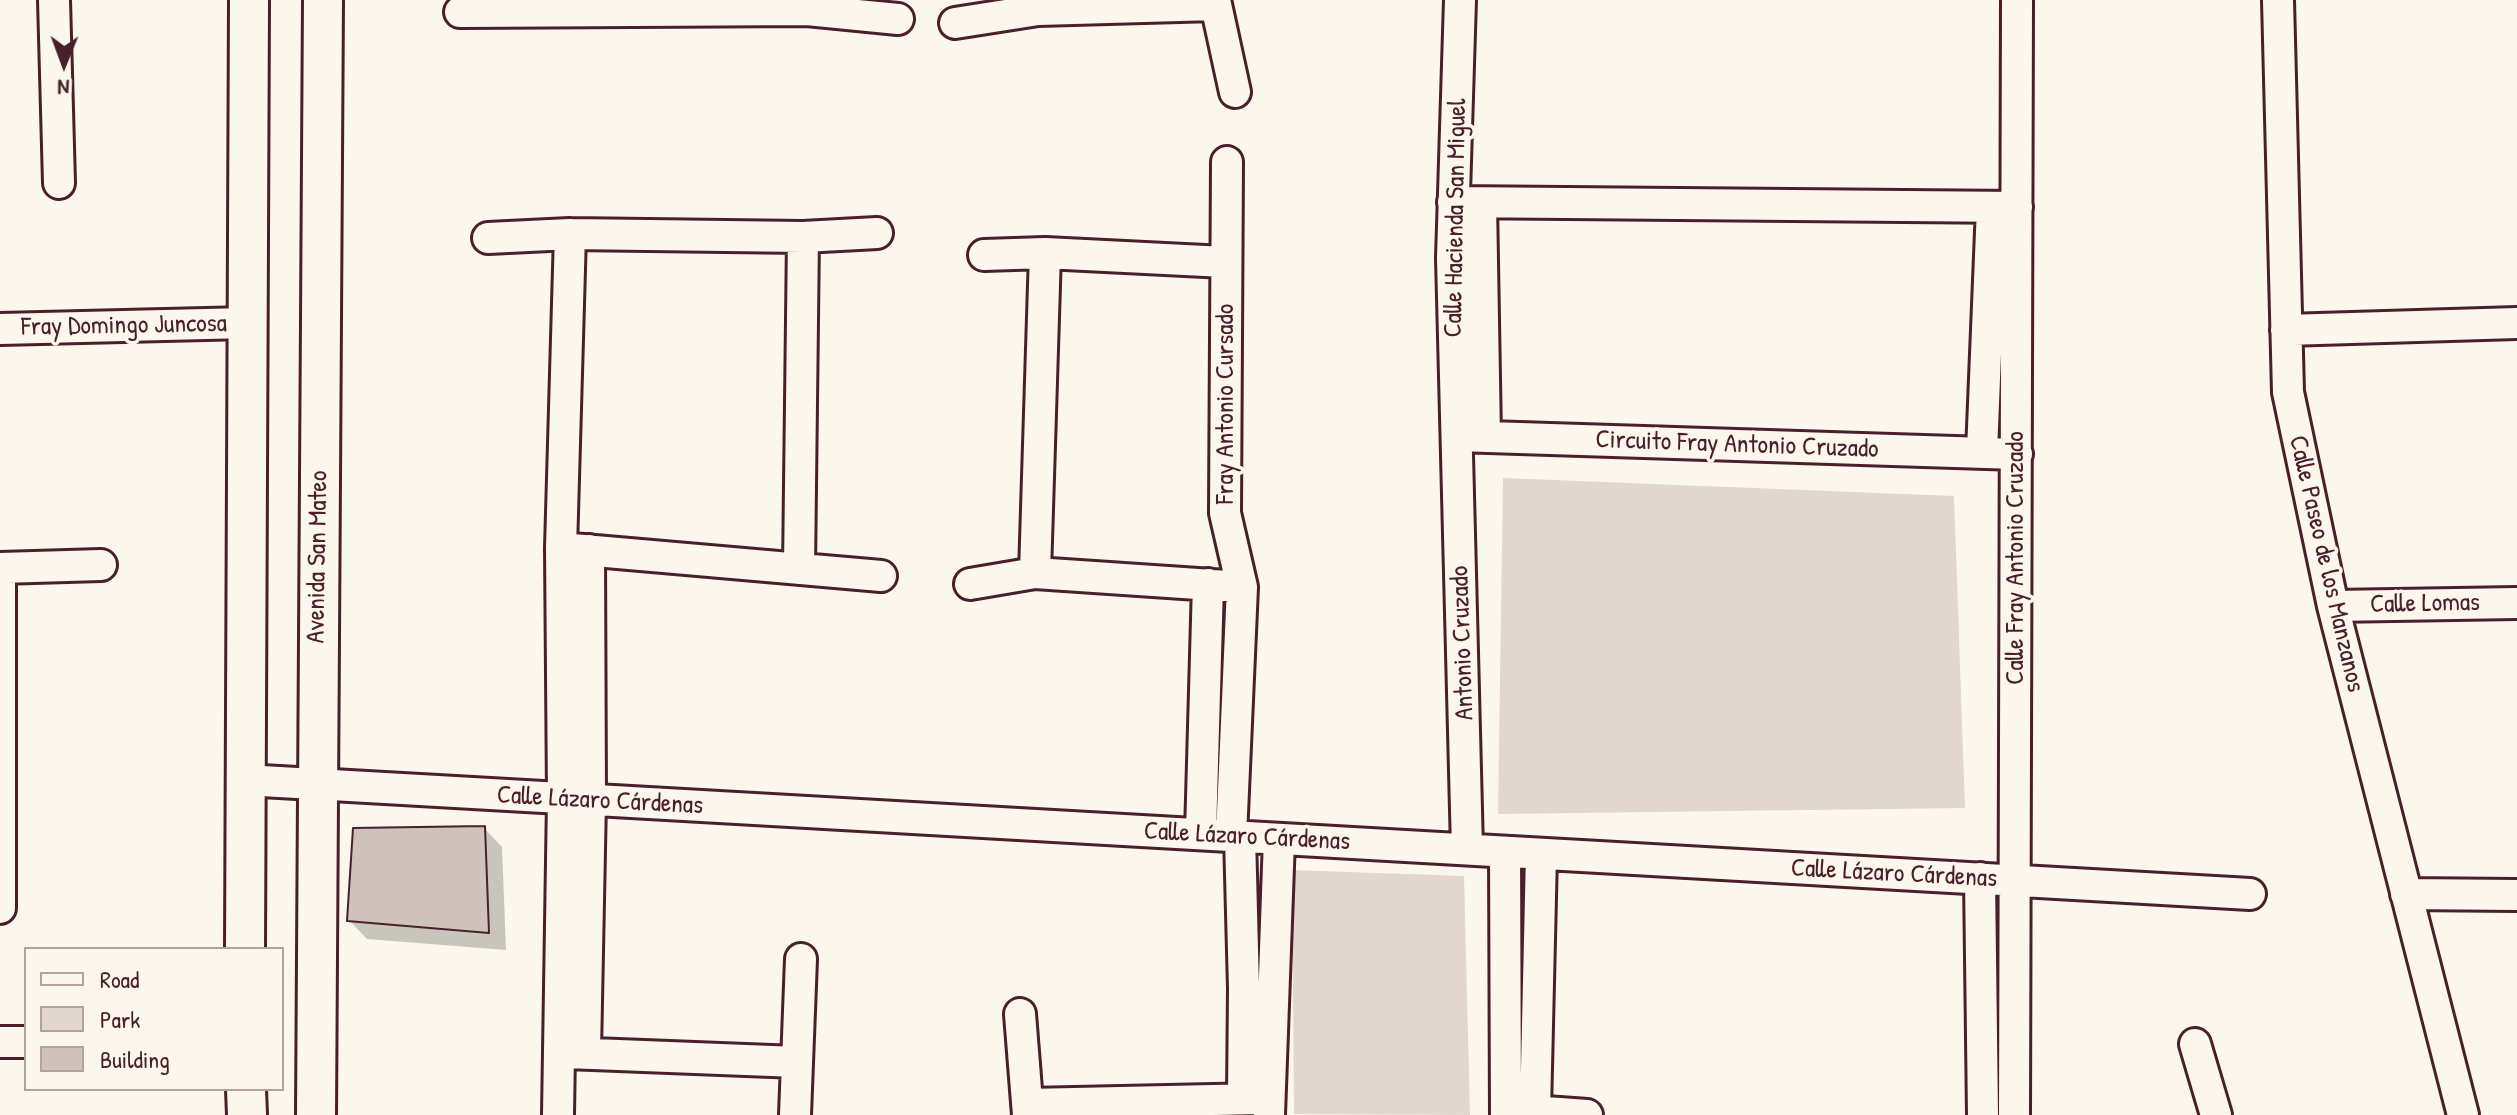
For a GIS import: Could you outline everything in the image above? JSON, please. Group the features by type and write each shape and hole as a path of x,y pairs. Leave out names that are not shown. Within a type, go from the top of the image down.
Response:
{"street":[{"path":"54,0 59,183"},
{"path":"245,947 249,0"},
{"name":"Avenida San Mateo","path":"316,1115 323,0"},
{"name":"Calle Hacienda San Miguel","path":"1460,0 1471,437"},
{"name":"Calle Fray Antonio Cruzado","path":"1982,452 2004,207 2017,0"},
{"name":"Calle Paseo de los Manzanos","path":"2278,0 2288,392 2333,606 2463,1115"},
{"path":"955,23 1038,5 1215,3 1235,92"},
{"path":"460,12 571,5 807,5 898,19"},
{"name":"Fray Antonio Cursado","path":"1227,162 1225,513 1242,587 1235,836 1261,1104"},
{"path":"1467,203 2004,207"},
{"name":"Calle Fray Antonio Cruzado","path":"2004,207 2017,454 2014,1115"},
{"path":"488,238 570,234 803,237 877,233"},
{"path":"558,1115 572,1053 576,799 570,234"},
{"path":"799,569 803,237"},
{"path":"984,255 1045,253 1225,262"},
{"path":"1035,573 1045,253"},
{"name":"Fray Domingo Juncosa","path":"0,329 247,323"},
{"path":"2286,330 2517,323"},
{"name":"Circuito Fray Antonio Cruzado","path":"1471,437 2017,454"},
{"name":"Antonio Cruzado","path":"1467,849 1471,437"},
{"path":"575,549 881,576"},
{"path":"0,908 0,568 101,565"},
{"path":"970,584 1035,573 1242,587"},
{"path":"1201,834 1208,584"},
{"name":"Calle Lomas","path":"2333,606 2517,603"},
{"name":"Calle Lázaro Cárdenas","path":"244,780 2250,894"},
{"path":"1020,1014 1028,1110 1261,1104 1279,839"},
{"path":"1505,852 1516,1112"},
{"path":"1516,1112 1541,854"},
{"path":"1980,878 1983,1115"},
{"path":"2406,894 2517,895"},
{"path":"795,1115 801,959"},
{"path":"0,1042 24,1042"},
{"path":"2195,1044 2216,1115"},
{"path":"572,1053 797,1062"},
{"path":"246,1091 247,1115"},
{"path":"1516,1112 1587,1115"}],"green space":[{"path":"1503,478 1954,496 1965,808 1498,814"},
{"path":"1292,870 1464,876 1470,1115 1294,1114"}],"building":[{"path":"485,826 489,933 347,921 353,828"}]}
